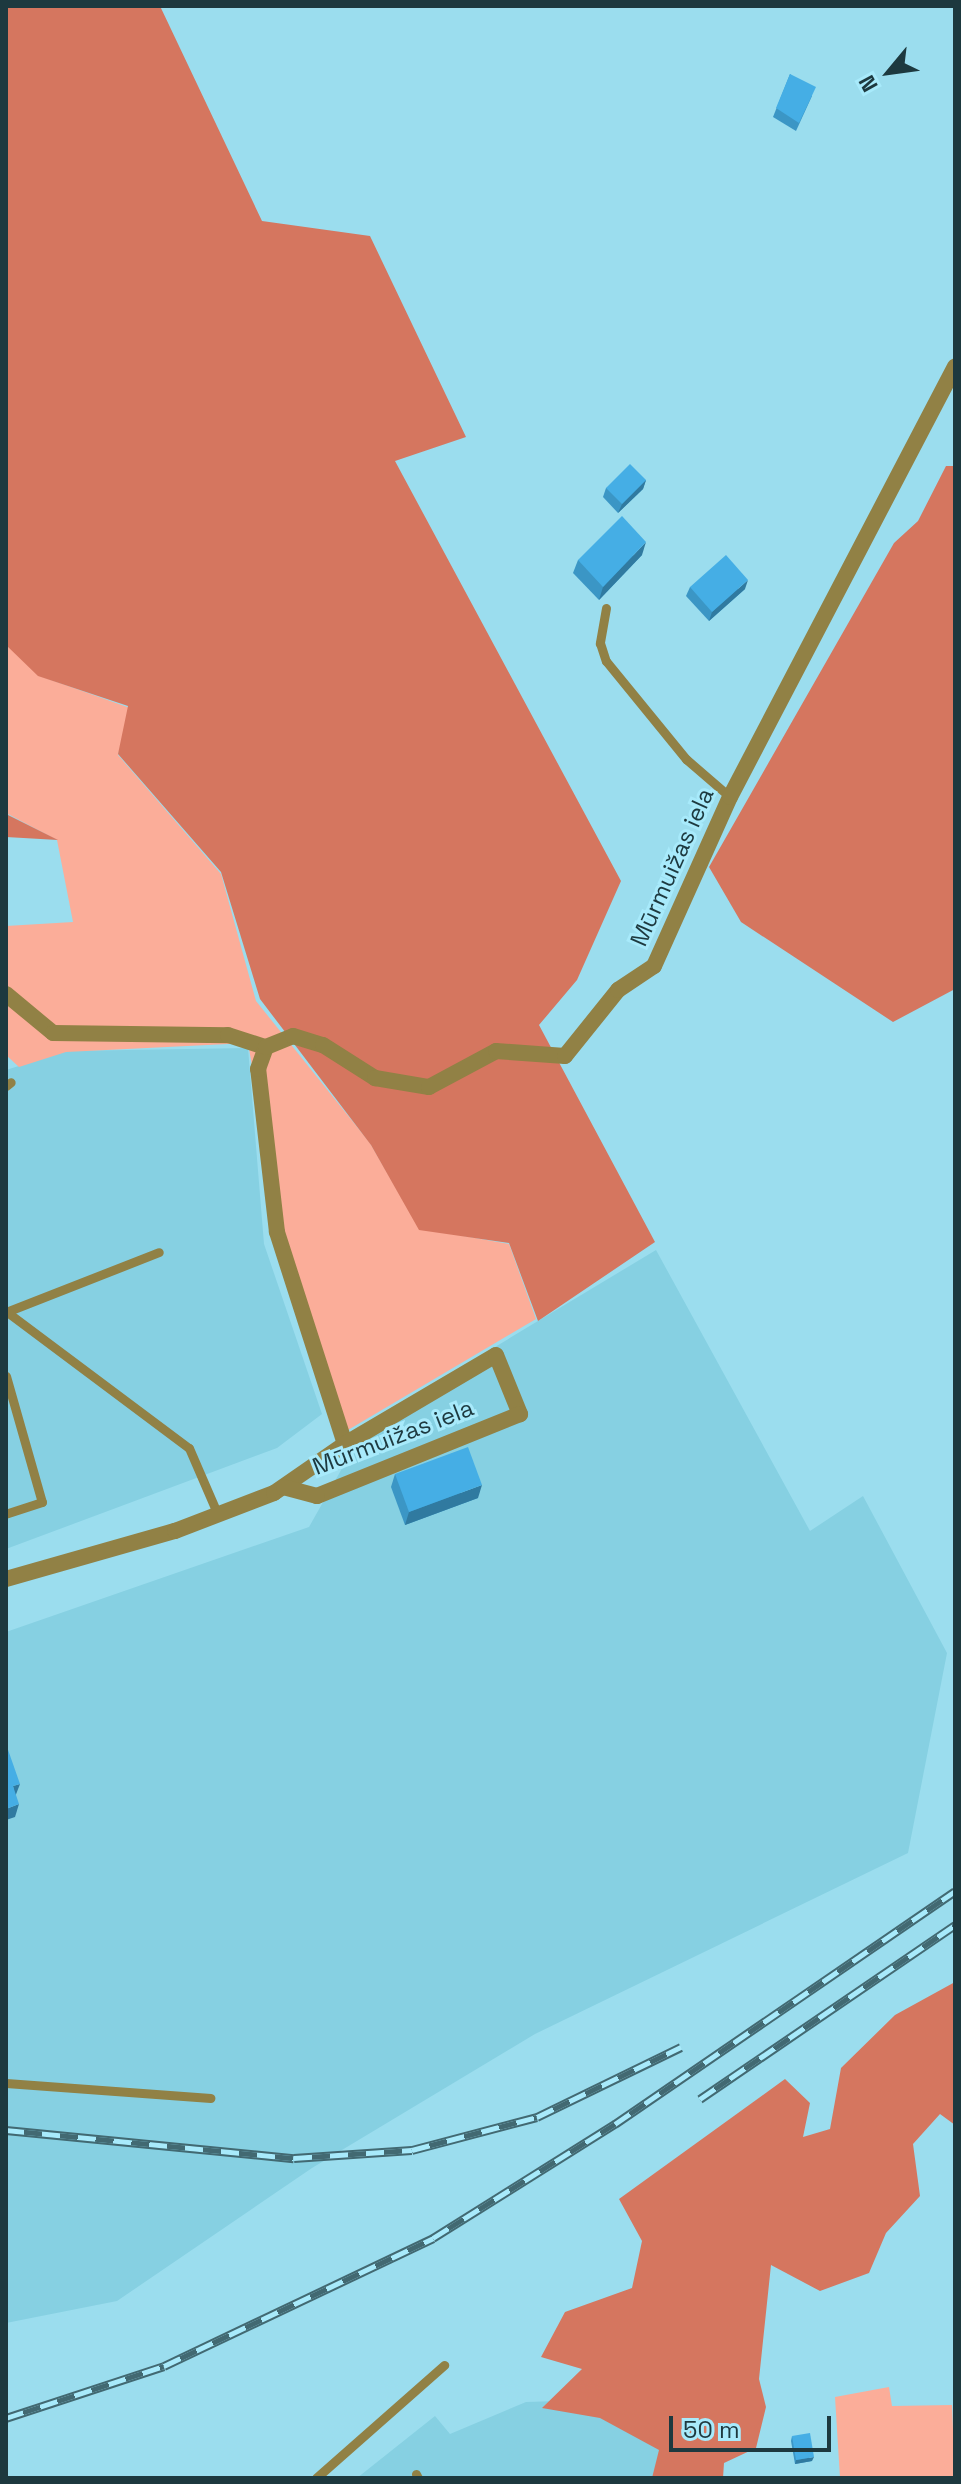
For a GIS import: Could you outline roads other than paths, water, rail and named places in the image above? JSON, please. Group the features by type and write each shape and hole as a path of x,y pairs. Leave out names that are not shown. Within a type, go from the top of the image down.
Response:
{"street":[{"name":"Mūrmuižas iela","path":"345,1444 277,1232 258,1069 266,1047 293,1036 323,1045 375,1078 429,1087 496,1051 565,1056 618,990 654,966 730,797 955,366"},
{"path":"6,994 53,1033 228,1035 266,1047"},
{"name":"Mūrmuižas iela","path":"6,1579 218,1515 284,1487 345,1444 496,1355 520,1414 317,1496 284,1487"}],"lane":[{"path":"606,608 600,643 606,661 686,759 730,797"},
{"path":"6,1312 159,1252"},
{"path":"6,1312 189,1448 218,1515"},
{"path":"6,1376 42,1502 6,1514"},
{"path":"6,2083 210,2098"},
{"path":"316,2478 444,2365"}],"railway":[{"path":"6,2418 164,2366 433,2238 615,2124 955,1891"},
{"path":"700,2099 955,1925"},
{"path":"6,2130 294,2158 412,2150 537,2117 681,2047"}]}
